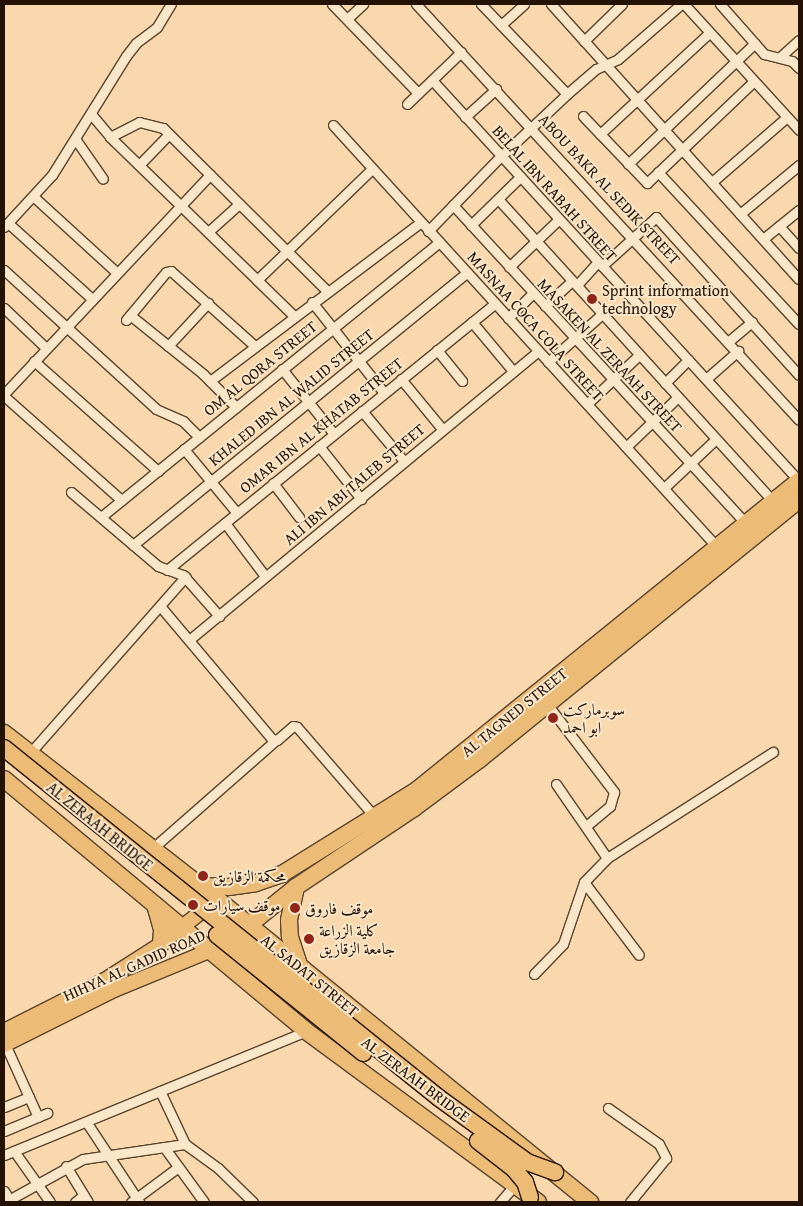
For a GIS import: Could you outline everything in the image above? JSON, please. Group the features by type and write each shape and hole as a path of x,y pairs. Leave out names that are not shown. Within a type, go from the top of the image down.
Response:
{"highway":[{"name":"AL TAGNED STREET","path":"249,925 296,887 442,788 528,710 717,547 799,481"},
{"name":"AL TAGNED STREET","path":"201,886 229,887 267,879 310,859 438,775 528,710 547,704 799,500"},
{"name":"AL SADAT STREET","path":"4,733 201,886 590,1202"},
{"name":"AL ZERAAH BRIDGE","path":"4,748 439,1098 521,1158 540,1169 555,1172"},
{"name":"AL ZERAAH BRIDGE","path":"4,762 315,1017 508,1163 525,1182 534,1200"},
{"path":"4,778 306,1031 534,1200"},
{"path":"267,879 269,887 282,898"},
{"path":"296,887 289,920 290,937 301,969"},
{"path":"155,905 160,917 161,944"}],"main road":[{"name":"HIHYA AL GADID ROAD","path":"4,1040 161,944 217,899"},
{"name":"HIHYA AL GADID ROAD","path":"4,1040 114,990 211,952 249,925"}],"street":[{"path":"92,299 6,225 34,197 76,140 126,56 136,43 157,27 171,4"},
{"path":"332,4 418,93"},
{"path":"347,19 363,4"},
{"name":"ABOU BAKR AL SEDIK STREET","path":"416,4 634,237 799,420"},
{"path":"481,4 568,94"},
{"path":"550,4 799,279"},
{"path":"584,41 612,7 622,4"},
{"path":"428,230 501,156 568,94 606,64 618,59 683,4 799,130"},
{"path":"720,4 764,54 792,61 799,68"},
{"path":"501,25 520,5"},
{"path":"600,134 709,33"},
{"path":"780,57 799,40"},
{"path":"628,164 755,43"},
{"path":"407,104 461,52"},
{"name":"BELAL IBN RABAH STREET","path":"432,80 799,481"},
{"path":"583,116 647,183 754,82"},
{"path":"465,117 496,89"},
{"path":"91,114 110,137 294,316"},
{"path":"712,182 787,117"},
{"path":"110,137 131,125 147,121 169,134 327,291"},
{"name":"MASNAA COCA COLA STREET","path":"333,125 717,547"},
{"path":"139,165 169,134"},
{"path":"76,140 103,179"},
{"path":"740,214 799,165"},
{"path":"257,280 372,169"},
{"path":"658,172 799,324"},
{"path":"122,500 4,394 116,272 210,174"},
{"path":"471,225 520,177"},
{"path":"34,197 116,272"},
{"path":"498,199 774,502"},
{"path":"208,232 239,204"},
{"name":"MASAKEN AL ZERAAH STREET","path":"453,206 746,524"},
{"path":"763,239 799,210"},
{"path":"545,306 634,237 656,217 799,375"},
{"path":"509,267 559,218"},
{"path":"210,381 312,302 421,222"},
{"path":"779,226 799,248"},
{"name":"OM AL QORA STREET","path":"101,517 439,242"},
{"path":"4,270 65,328 156,409 183,420 199,437"},
{"path":"236,407 210,381 168,346 128,317 166,272 176,273 255,346"},
{"name":"KHALED IBN AL WALID STREET","path":"133,545 467,273"},
{"path":"508,318 533,293"},
{"path":"312,302 384,393"},
{"path":"168,346 208,303"},
{"name":"OMAR IBN AL KHATAB STREET","path":"167,570 495,303"},
{"path":"4,308 46,348"},
{"path":"548,362 602,314"},
{"path":"472,322 513,371"},
{"path":"729,341 752,322"},
{"path":"437,350 462,381"},
{"name":"ALI IBN ABI TALEB STREET","path":"189,640 538,351"},
{"path":"706,379 738,351"},
{"path":"587,404 639,355"},
{"path":"665,383 688,360"},
{"path":"34,361 158,471"},
{"path":"282,370 334,434"},
{"path":"401,379 442,429"},
{"path":"626,447 678,397"},
{"path":"362,411 404,461"},
{"path":"664,488 716,439"},
{"path":"319,446 361,498"},
{"path":"184,449 236,513"},
{"path":"273,483 299,517"},
{"path":"71,492 133,545 167,570 186,577 218,616"},
{"path":"225,523 265,576"},
{"path":"30,753 186,577"},
{"path":"160,606 275,740"},
{"path":"547,704 614,792 610,806 587,825"},
{"path":"153,848 293,726 297,727 375,816"},
{"path":"534,974 564,944 584,882 607,858 773,752"},
{"path":"556,784 587,825 607,858"},
{"path":"584,882 639,955"},
{"path":"4,1155 87,1123 306,1031"},
{"path":"4,1040 38,1117"},
{"path":"160,1091 185,1144 218,1168 253,1202"},
{"path":"4,1107 29,1097"},
{"path":"608,1108 659,1144 666,1158 630,1202"},
{"path":"4,1131 47,1113"},
{"path":"87,1123 135,1201 177,1168"},
{"path":"4,1191 8,1202 66,1166 107,1153 185,1144"},
{"path":"164,1147 177,1168 204,1202"},
{"path":"14,1151 50,1202"},
{"path":"66,1166 86,1199 75,1202"},
{"path":"500,1202 514,1186"}],"place":[{"name":"Sprint information technology","path":"592,299"},
{"name":"سوبرماركت ابو احمد","path":"553,718"},
{"name":"محكمة الزقازيق","path":"203,876"},
{"name":"موقف سيارات","path":"193,905"},
{"name":"موقف فاروق","path":"295,908"},
{"name":"كلية الزراعة جامعة الزقازيق","path":"309,939"}]}
